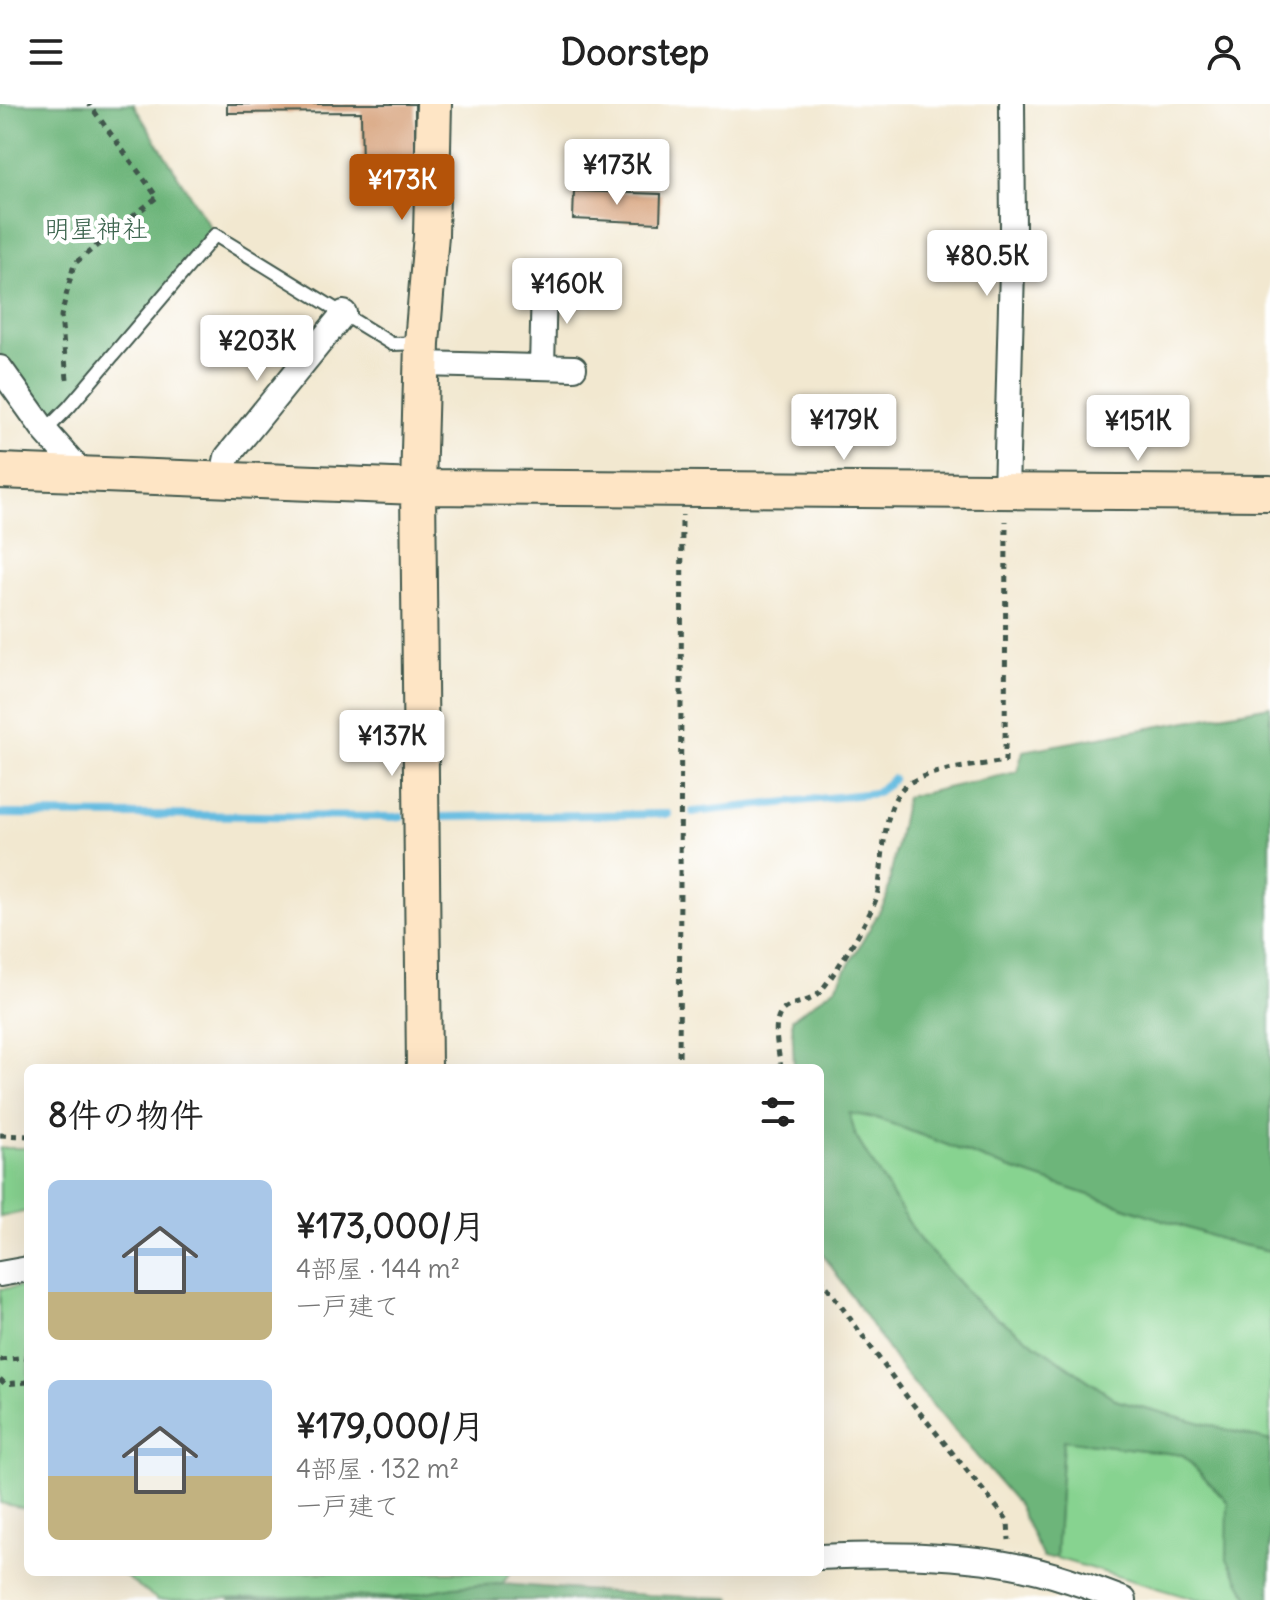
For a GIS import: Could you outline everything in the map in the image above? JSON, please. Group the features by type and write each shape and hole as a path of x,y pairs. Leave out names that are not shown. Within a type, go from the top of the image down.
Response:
{"street":[{"path":"424,1064 418,487 422,354 431,235 434,104"},
{"path":"1006,492 1013,231 1012,104"},
{"path":"542,367 544,284"},
{"path":"222,479 227,457 344,313"},
{"path":"422,354 574,368"},
{"path":"0,368 45,431 83,474"},
{"path":"0,471 418,487 1270,493"},
{"path":"0,1274 24,1270"},
{"path":"824,1557 913,1557 1012,1565 1065,1579 1124,1600"}],"lane":[{"path":"45,431 69,407 215,235 392,344 422,354"}],"path":[{"path":"69,407 61,316 74,264 157,197 89,104"},
{"path":"679,1064 682,490"},
{"path":"781,1064 778,1016 784,1008 816,997 831,978 877,900 893,799 905,785 922,777 1005,761 1006,492"},
{"path":"0,1135 24,1136"},
{"path":"824,1283 907,1397 1008,1521 1012,1565"},
{"path":"0,1360 24,1357"},
{"path":"0,1379 5,1384 24,1382"}],"green space":[{"name":"明星神社","path":"0,104 133,104 215,235 45,431 0,368"},
{"path":"1270,706 1270,1251 1229,1242 997,1164 879,1119 849,1113 856,1137 919,1239 980,1306 1118,1401 1270,1441 1270,1600 1250,1600 1227,1559 1228,1502 1183,1455 1063,1440 1056,1558 1043,1558 1017,1503 902,1370 824,1256 824,1064 794,1064 792,1019 836,987 886,900 906,797 1017,772 1023,751"},
{"path":"849,1112 879,1119 997,1164 1229,1242 1270,1251 1270,1441 1118,1401 980,1306 919,1239 856,1137"},
{"path":"0,1148 24,1148 24,1212 0,1217"},
{"path":"24,1286 24,1508 0,1503 0,1289"},
{"path":"1063,1440 1183,1455 1228,1502 1228,1559 1250,1600 1197,1600 1056,1558"},
{"path":"125,1576 508,1576 502,1584 454,1587 396,1598 338,1596 158,1600"},
{"path":"502,1584 732,1600 229,1600 338,1596 396,1598 454,1587"}],"building":[{"path":"227,104 415,104 415,168 362,169 361,112 227,113"},
{"path":"574,191 661,194 660,223 573,219"}],"waterway":[{"path":"693,812 876,793 893,779"},
{"path":"0,814 401,817"},
{"path":"439,817 668,814"}]}
